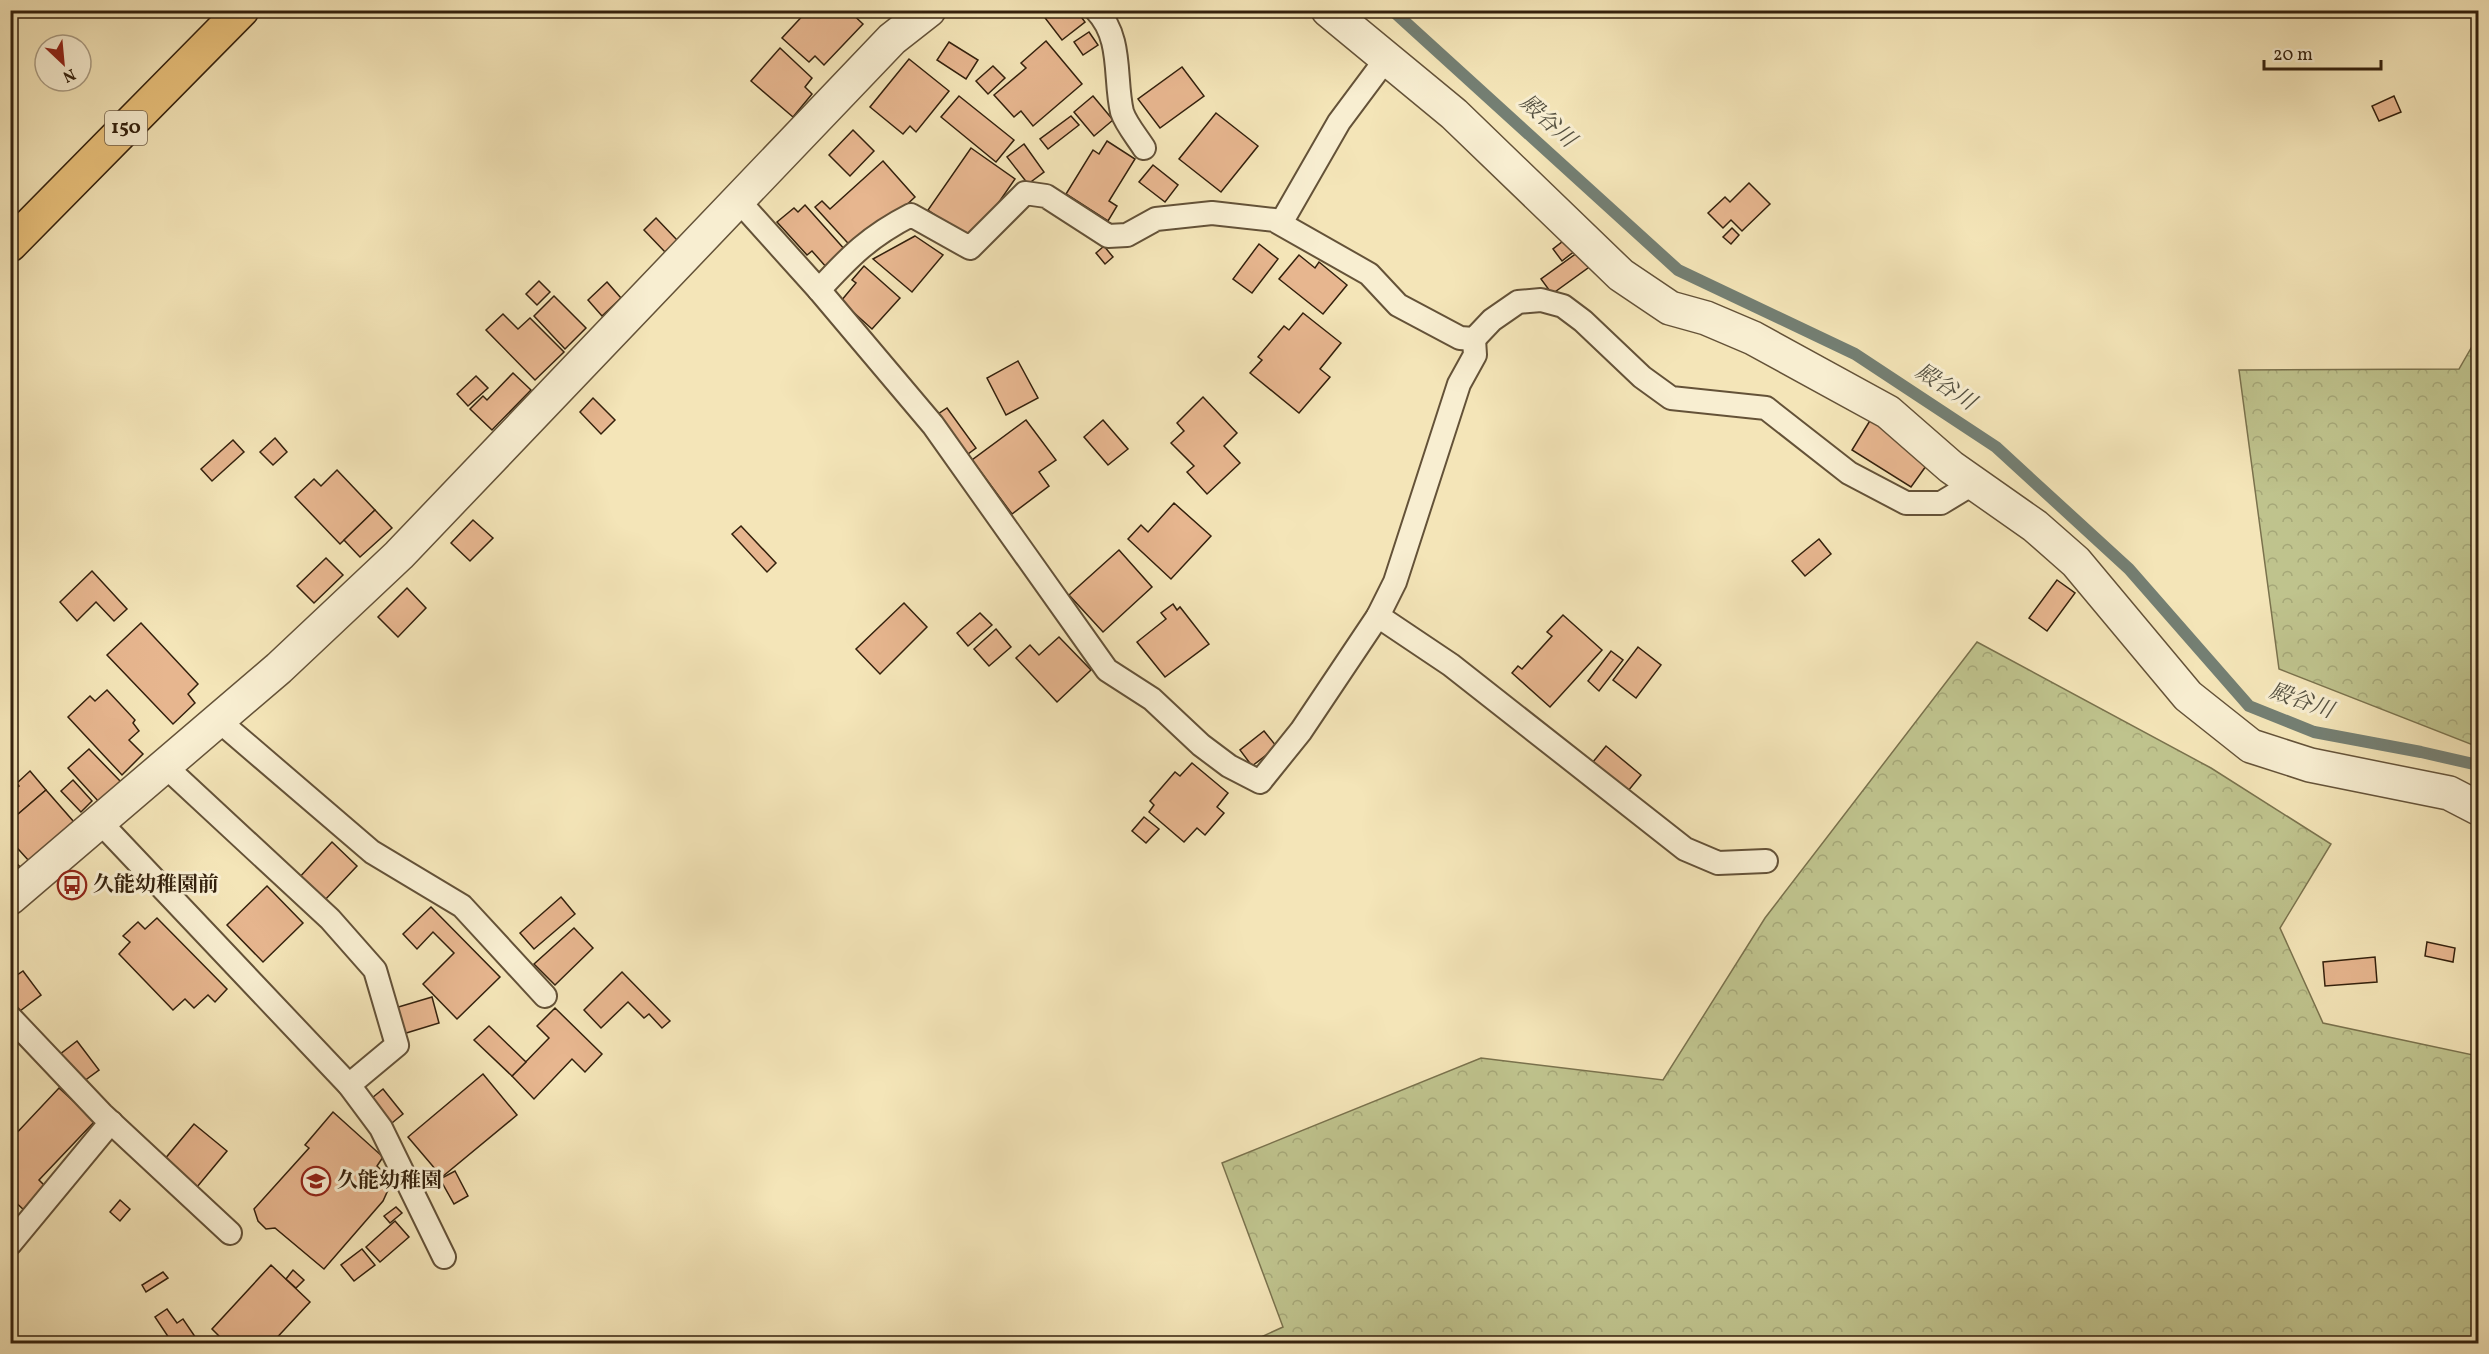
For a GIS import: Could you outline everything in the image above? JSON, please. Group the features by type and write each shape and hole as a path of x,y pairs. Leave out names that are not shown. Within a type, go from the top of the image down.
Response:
{"highway":[{"name":"150","path":"10,245 242,10"}],"street":[{"path":"10,898 279,668 399,555 892,39 929,10"},
{"path":"1328,10 1454,114 1621,275 1670,309 1706,318 1753,338 1888,412 1951,467 2035,526 2076,562 2188,696 2251,746 2310,765 2449,793 2478,808"}],"lane":[{"path":"1096,10 1103,17 1114,41 1123,114 1143,148"},
{"path":"1281,224 1339,122 1386,59"},
{"path":"819,290 850,256 882,230 911,215 970,248 1024,193 1046,196 1108,236 1127,235 1156,219 1212,213 1274,220 1369,274 1398,305 1460,338 1474,339"},
{"path":"738,200 819,290 933,425 1107,670 1152,699 1201,745 1229,766 1260,783 1301,731 1378,616 1395,582 1459,384 1475,356 1474,339 1492,320 1518,302 1541,300 1563,306 1583,321 1641,377 1671,398 1766,408 1849,473 1905,503 1941,503 1974,483"},
{"path":"1378,616 1450,665 1685,849 1718,863 1766,861"},
{"path":"218,720 372,852 462,906 545,996"},
{"path":"165,766 330,919 375,969 397,1044 349,1085"},
{"path":"100,822 349,1085 381,1128 444,1257"},
{"path":"10,1017 111,1122 230,1233"},
{"path":"10,1244 111,1122"}],"green space":[{"path":"2478,336 2478,747 2279,669 2239,370 2459,369"},
{"path":"1977,642 2211,768 2331,844 2280,928 2323,1023 2478,1056 2478,1343 1248,1343 1283,1327 1222,1163 1481,1058 1663,1080 1765,918"}],"building":[{"path":"808,10 848,10 863,24 824,65 815,56 809,62 782,38"},
{"path":"1039,10 1076,10 1085,22 1062,40"},
{"path":"1089,32 1098,45 1083,55 1074,42"},
{"path":"1046,41 1082,84 1033,126 1021,111 1014,117 994,95 1026,68 1021,63"},
{"path":"949,42 978,60 966,79 937,60"},
{"path":"780,48 812,78 805,87 812,94 793,117 751,81"},
{"path":"909,59 949,91 916,132 910,126 903,134 870,107"},
{"path":"993,66 1005,78 988,94 976,81"},
{"path":"1182,67 1204,96 1160,128 1138,99"},
{"path":"959,96 1014,140 996,162 941,117"},
{"path":"1093,96 1113,120 1094,136 1074,112"},
{"path":"2394,96 2401,112 2379,121 2372,106"},
{"path":"1216,113 1258,146 1221,192 1179,159"},
{"path":"1071,116 1079,125 1048,149 1040,139"},
{"path":"853,130 874,151 850,176 829,155"},
{"path":"1107,141 1135,159 1109,201 1117,206 1108,221 1066,194 1093,150 1099,154"},
{"path":"1024,144 1044,172 1028,184 1007,157"},
{"path":"971,148 1015,179 972,241 928,210"},
{"path":"883,161 915,197 856,252 815,207 822,201 830,209"},
{"path":"1153,165 1178,185 1165,202 1139,182"},
{"path":"1749,183 1770,204 1742,231 1731,220 1723,228 1708,213 1725,197 1730,202"},
{"path":"805,205 846,251 827,268 812,251 807,255 777,222 794,208 798,212"},
{"path":"656,218 677,240 665,252 644,230"},
{"path":"1732,228 1739,235 1731,244 1723,237"},
{"path":"915,236 943,255 912,292 873,259"},
{"path":"1567,238 1576,250 1562,261 1553,249"},
{"path":"1259,244 1278,259 1252,293 1233,279"},
{"path":"1104,246 1113,257 1105,264 1096,253"},
{"path":"1581,250 1592,265 1552,294 1541,279"},
{"path":"1299,255 1315,268 1319,262 1347,285 1323,314 1279,279"},
{"path":"864,266 900,298 872,329 841,301 856,283 852,280"},
{"path":"539,281 550,292 537,305 526,294"},
{"path":"607,282 621,298 602,316 588,300"},
{"path":"554,296 586,328 565,349 534,316"},
{"path":"1303,313 1341,343 1320,369 1330,377 1299,413 1250,373 1262,360 1258,357 1284,326 1289,330"},
{"path":"503,314 518,329 530,318 564,352 535,380 486,330"},
{"path":"1018,361 1038,398 1006,415 987,378"},
{"path":"513,373 531,390 492,430 470,409 483,396 487,400"},
{"path":"476,376 488,388 468,406 457,394"},
{"path":"1203,397 1237,433 1224,446 1240,463 1207,494 1187,472 1194,466 1171,443 1184,431 1177,423"},
{"path":"593,398 615,420 601,434 580,412"},
{"path":"947,408 976,448 964,457 935,416"},
{"path":"1871,419 1926,466 1911,487 1852,450"},
{"path":"1026,420 1056,460 1039,472 1049,486 1012,514 972,460"},
{"path":"1103,420 1128,449 1108,465 1084,437"},
{"path":"275,438 287,452 273,465 260,452"},
{"path":"233,440 244,452 212,481 201,469"},
{"path":"337,470 375,510 340,544 295,497 314,479 321,486"},
{"path":"1174,503 1211,536 1171,579 1128,539 1141,525 1148,532"},
{"path":"375,510 392,528 360,557 344,540"},
{"path":"473,520 493,538 470,561 451,543"},
{"path":"741,526 776,563 767,572 732,534"},
{"path":"1819,539 1831,554 1805,576 1792,561"},
{"path":"1119,550 1152,587 1103,632 1069,595"},
{"path":"326,558 343,575 314,603 297,586"},
{"path":"92,571 127,609 114,621 96,602 77,621 60,602"},
{"path":"2057,580 2075,593 2047,631 2029,618"},
{"path":"407,588 426,608 398,637 378,617"},
{"path":"904,603 927,627 880,674 856,649"},
{"path":"1173,604 1177,610 1180,607 1209,644 1165,677 1137,642 1166,619 1161,613"},
{"path":"980,613 992,625 968,646 957,633"},
{"path":"1563,615 1602,650 1550,707 1512,673 1518,666 1522,669 1552,636 1547,632"},
{"path":"141,623 198,684 188,694 195,703 173,724 107,655"},
{"path":"996,629 1011,647 989,666 974,649"},
{"path":"1059,637 1091,670 1057,702 1016,658 1030,645 1039,655"},
{"path":"1638,647 1661,665 1636,698 1613,680"},
{"path":"1611,651 1623,660 1599,691 1588,681"},
{"path":"107,690 135,720 133,723 139,731 129,740 143,754 122,775 68,717 90,696 95,701"},
{"path":"1264,731 1277,747 1252,766 1240,750"},
{"path":"1606,746 1641,775 1628,791 1593,762"},
{"path":"89,749 121,782 99,802 68,768"},
{"path":"1192,763 1228,793 1217,807 1224,813 1205,835 1197,828 1184,842 1149,812 1154,805 1150,801 1175,772 1180,776"},
{"path":"30,771 46,790 10,821 10,793 19,786 17,783"},
{"path":"73,780 92,801 81,812 61,791"},
{"path":"46,790 74,822 29,861 10,840 10,821"},
{"path":"1144,817 1159,829 1146,843 1132,831"},
{"path":"332,842 357,866 323,902 298,879"},
{"path":"10,856 20,867 10,876"},
{"path":"267,886 303,923 263,962 227,925"},
{"path":"561,897 575,914 534,949 520,933"},
{"path":"431,907 500,977 457,1019 423,984 454,953 433,932 417,949 403,934"},
{"path":"157,918 227,989 215,1002 208,995 194,1008 185,999 173,1010 119,954 130,942 123,936 138,922 145,929"},
{"path":"574,928 593,948 555,985 534,964"},
{"path":"2427,942 2455,948 2453,962 2425,956"},
{"path":"2375,957 2377,982 2325,986 2323,962"},
{"path":"23,971 41,995 20,1011 10,998 10,980"},
{"path":"622,972 670,1021 662,1028 649,1014 644,1018 628,1002 601,1028 584,1010"},
{"path":"432,997 439,1023 403,1034 395,1008"},
{"path":"555,1008 602,1054 585,1072 572,1059 534,1099 512,1076 549,1038 537,1026"},
{"path":"489,1026 526,1062 512,1076 474,1040"},
{"path":"77,1041 99,1070 80,1084 59,1055"},
{"path":"483,1074 517,1115 442,1177 408,1137"},
{"path":"59,1088 95,1121 39,1180 47,1188 25,1211 10,1197 10,1140"},
{"path":"383,1089 403,1114 387,1127 367,1102"},
{"path":"333,1112 383,1157 377,1166 384,1173 380,1179 388,1190 383,1201 324,1269 275,1228 266,1229 258,1221 254,1209 309,1148 305,1145"},
{"path":"194,1124 227,1151 197,1187 164,1160"},
{"path":"455,1171 468,1196 454,1204 440,1179"},
{"path":"120,1200 130,1209 120,1221 110,1212"},
{"path":"396,1207 402,1213 390,1223 384,1216"},
{"path":"395,1221 409,1237 380,1262 366,1247"},
{"path":"362,1249 375,1265 354,1281 341,1265"},
{"path":"271,1265 310,1302 271,1344 227,1344 212,1329"},
{"path":"293,1270 304,1280 296,1288 286,1279"},
{"path":"163,1272 168,1278 146,1292 142,1285"},
{"path":"167,1309 177,1323 183,1319 200,1344 173,1344 155,1317"}],"waterway":[{"name":"殿谷川","path":"1392,10 1678,270 1855,354 1996,447 2129,569 2249,706 2314,732 2478,765"}],"place":[{"name":"久能幼稚園前","path":"72,885"},
{"name":"久能幼稚園","path":"316,1181"}]}
